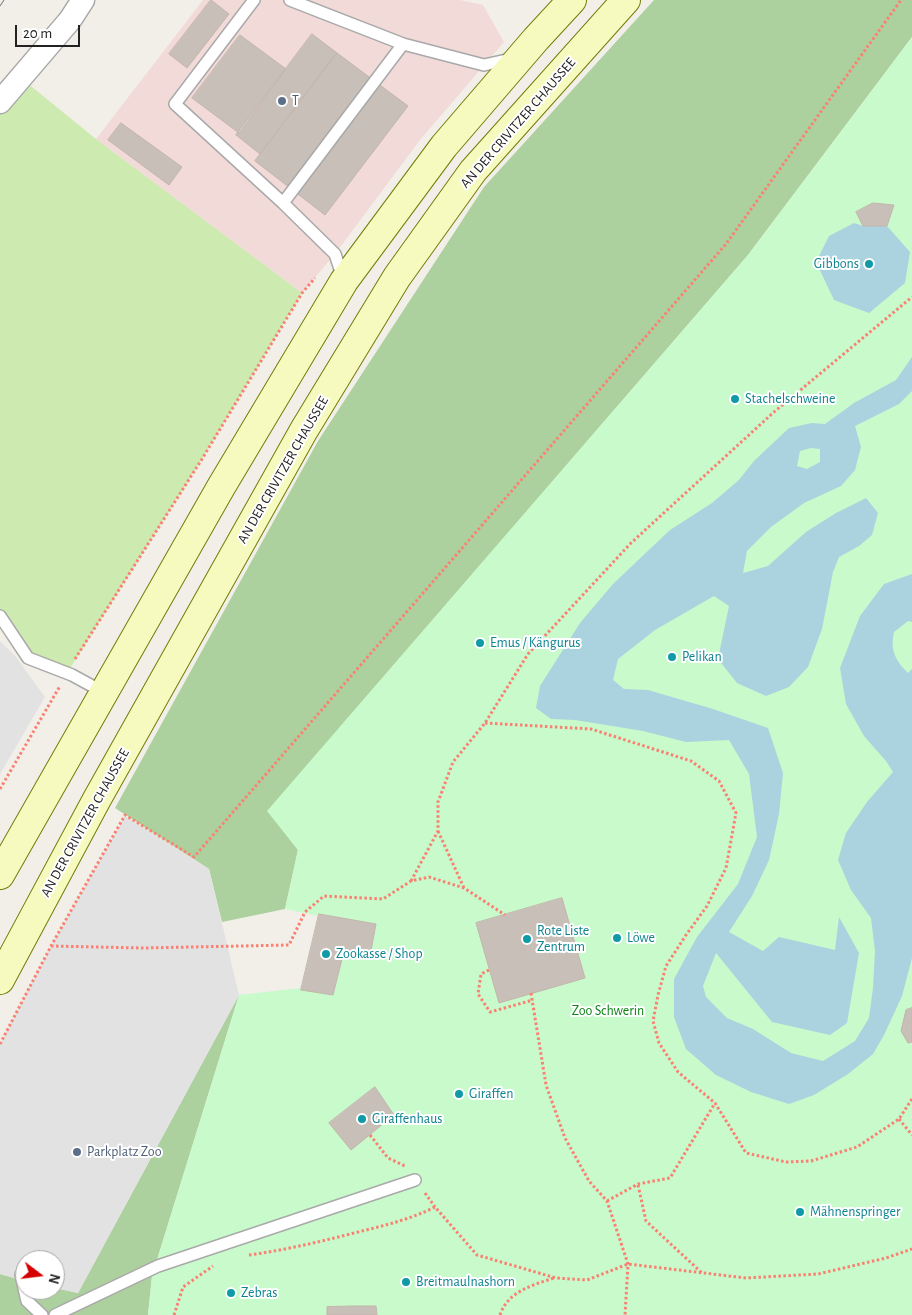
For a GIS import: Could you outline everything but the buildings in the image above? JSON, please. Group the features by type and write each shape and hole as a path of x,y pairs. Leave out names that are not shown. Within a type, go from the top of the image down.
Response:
{"street":[{"path":"0,102 70,20 83,0"},
{"path":"3,867 105,692 221,486 344,281 444,146 572,0"},
{"name":"AN DER CRIVITZER CHAUSSEE","path":"0,980 97,799 294,447 397,277 473,171 626,0"}],"lane":[{"path":"254,0 175,104 283,203 335,254 344,281"},
{"path":"290,0 403,44 484,66 520,58"},
{"path":"283,203 403,44"},
{"path":"0,616 28,658 72,675 105,692"},
{"path":"56,1315 158,1266 415,1180"},
{"path":"27,1300 42,1315"}],"path":[{"path":"0,1044 51,946 125,815 194,857 726,244 901,0"},
{"path":"464,888 438,830 438,802 453,762 485,723 528,654 631,543 774,412 912,297"},
{"path":"485,723 532,724 591,729 691,761 719,781 736,813 726,868 707,906 666,966 653,1021 659,1042 678,1072 715,1103 746,1154 786,1162 811,1161 857,1147 899,1120 912,1099"},
{"path":"411,881 438,830"},
{"path":"51,946 143,948 289,946 305,912 324,896 383,898 411,881 428,877 464,888 505,914"},
{"path":"489,970 480,974 478,994 490,1012 533,1000"},
{"path":"531,993 546,1085 565,1138 589,1181 607,1201 628,1264 625,1315"},
{"path":"607,1201 638,1184 670,1178 715,1103"},
{"path":"899,1120 912,1135"},
{"path":"638,1184 646,1221 702,1273"},
{"path":"244,1256 291,1249 332,1239 415,1217 435,1207 478,1255 556,1278 587,1280 628,1264 746,1278 818,1274 886,1258 912,1249"},
{"path":"174,1315 183,1287 218,1263"},
{"path":"500,1315 502,1308 520,1289 556,1278"}],"shaded area":[{"path":"203,0 460,0 483,5 504,42 420,140 335,254 302,293 96,139"},
{"path":"0,641 16,657 45,697 0,774"},
{"name":"Parkplatz Zoo","path":"125,816 209,869 239,995 78,1293 65,1290 65,1250 15,1250 15,1278 0,1274 0,1044 51,946"}],"green space":[{"path":"654,0 912,0 912,37 748,255 268,811 298,850 285,909 222,922 209,869 115,808 318,441 484,187"},
{"name":"Zoo Schwerin","path":"912,37 912,1315 148,1315 152,1276 239,995 301,988 319,916 285,909 298,850 267,811 748,255"},
{"path":"21,78 96,139 302,293 202,459 67,673 28,658 0,616 0,102"},
{"path":"239,995 152,1276 148,1315 0,1315 0,1274 15,1278 15,1300 65,1300 65,1290 78,1293"}],"water":[{"path":"854,223 863,226 887,226 910,252 905,283 869,313 834,300 816,262 829,236"},
{"path":"912,357 912,391 899,404 855,426 861,447 855,470 841,486 804,503 771,527 747,551 743,573 768,566 806,532 836,513 866,498 878,513 872,535 859,546 839,557 833,572 822,629 808,667 789,687 766,696 737,683 718,659 729,606 714,596 655,630 618,659 613,680 624,689 648,690 713,709 768,728 783,773 779,814 769,860 752,896 729,932 763,951 779,937 835,950 839,917 859,953 847,1023 830,1035 772,1022 716,953 703,986 706,997 727,1018 753,1029 791,1053 823,1061 855,1041 869,1018 875,951 871,918 851,890 838,860 846,833 867,802 893,772 864,736 846,704 840,668 860,616 884,584 912,574 912,622 908,621 894,632 893,649 900,664 908,673 912,669 912,958 902,996 873,1054 848,1074 814,1095 789,1104 751,1092 716,1075 686,1049 674,1017 674,979 697,937 738,884 757,837 749,774 729,740 686,742 643,731 575,720 551,719 536,708 540,686 580,623 613,584 670,530 712,503 739,480 754,461 789,428 812,423 825,424 854,403 896,380","holes":["811,448 820,449 820,462 807,469 797,466 800,451"]}],"tram line":[{"path":"0,6 4,0"}],"place":[{"name":"T","path":"282,101"},
{"name":"Gibbons","path":"869,264"},
{"name":"Stachelschweine","path":"735,399"},
{"name":"Emus / Kängurus","path":"480,643"},
{"name":"Pelikan","path":"672,657"},
{"name":"Löwe","path":"617,938"},
{"name":"Rote Liste Zentrum","path":"527,939"},
{"name":"Zookasse / Shop","path":"326,954"},
{"name":"Giraffen","path":"459,1094"},
{"name":"Giraffenhaus","path":"362,1119"},
{"name":"Parkplatz Zoo","path":"77,1152"},
{"name":"Mähnenspringer","path":"800,1212"},
{"name":"Breitmaulnashorn","path":"406,1282"},
{"name":"Zebras","path":"231,1293"}]}
